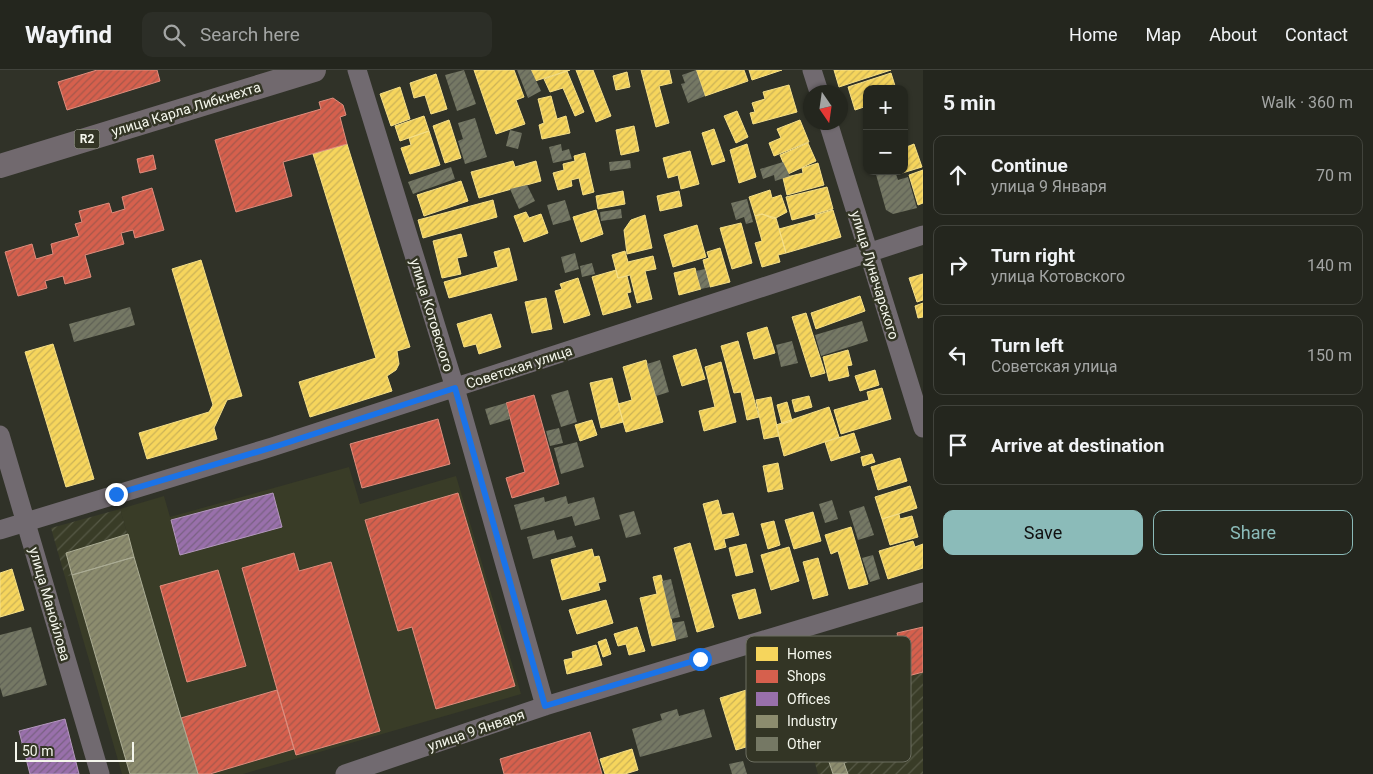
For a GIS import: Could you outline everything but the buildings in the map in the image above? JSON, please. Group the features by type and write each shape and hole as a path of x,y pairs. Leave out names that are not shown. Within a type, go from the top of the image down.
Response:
{"main road":[{"name":"улица Карла Либкнехта","path":"0,166 314,70"}],"street":[{"name":"улица Котовского","path":"356,70 455,388 545,706"},
{"path":"812,70 817,85"},
{"name":"улица Луначарского","path":"830,130 923,428"},
{"name":"Советская улица","path":"0,530 455,388 923,235"},
{"name":"улица Манойлова","path":"0,435 100,774"},
{"name":"улица 9 Января","path":"777,636 923,592"},
{"name":"улица 9 Января","path":"345,774 545,706 746,645"}],"shaded area":[{"path":"349,467 360,504 456,476 521,694 243,774 122,774 65,577 134,557 120,509 164,496 170,517"},
{"path":"120,509 134,557 65,577 51,528"},
{"path":"923,627 923,774 818,774 815,762 911,762 911,636 893,636"}],"route":[{"path":"116,494 280,445 455,388 545,706 700,659"}]}
